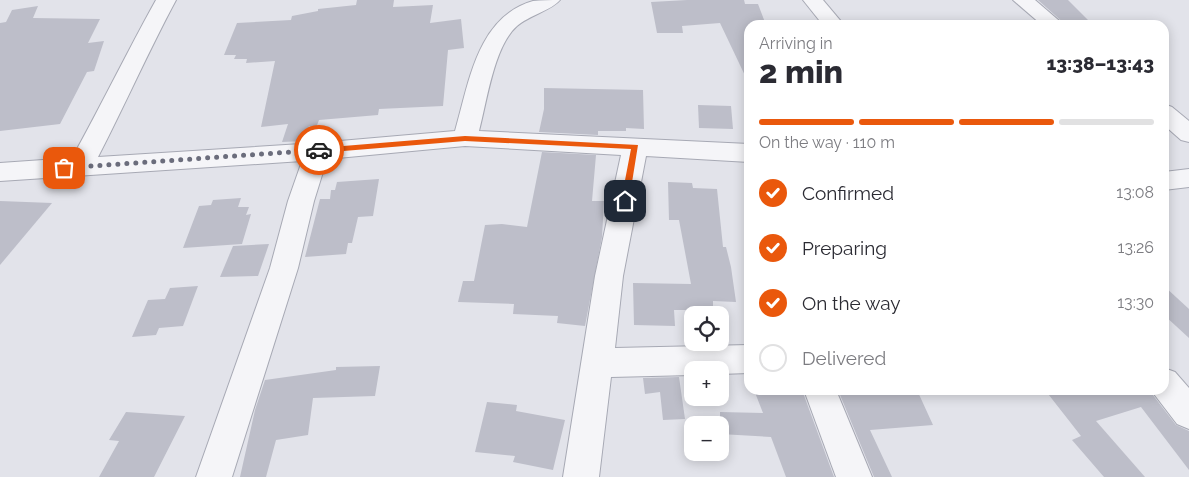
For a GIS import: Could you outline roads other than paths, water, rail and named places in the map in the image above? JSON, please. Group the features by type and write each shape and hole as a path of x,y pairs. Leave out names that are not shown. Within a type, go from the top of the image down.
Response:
{"street":[{"path":"80,167 115,102 134,58 166,0"},
{"path":"465,138 491,46 500,32 511,21 530,9 550,0"},
{"path":"814,0 830,20"},
{"path":"1023,0 1048,20"},
{"path":"1169,116 1189,134"},
{"path":"0,172 317,151 465,138 744,153"},
{"path":"581,477 609,276 635,147"},
{"path":"214,477 284,268 301,201 317,151"},
{"path":"1169,180 1189,178"},
{"path":"596,363 744,359"},
{"path":"1169,389 1189,413"},
{"path":"822,395 854,477"}]}
